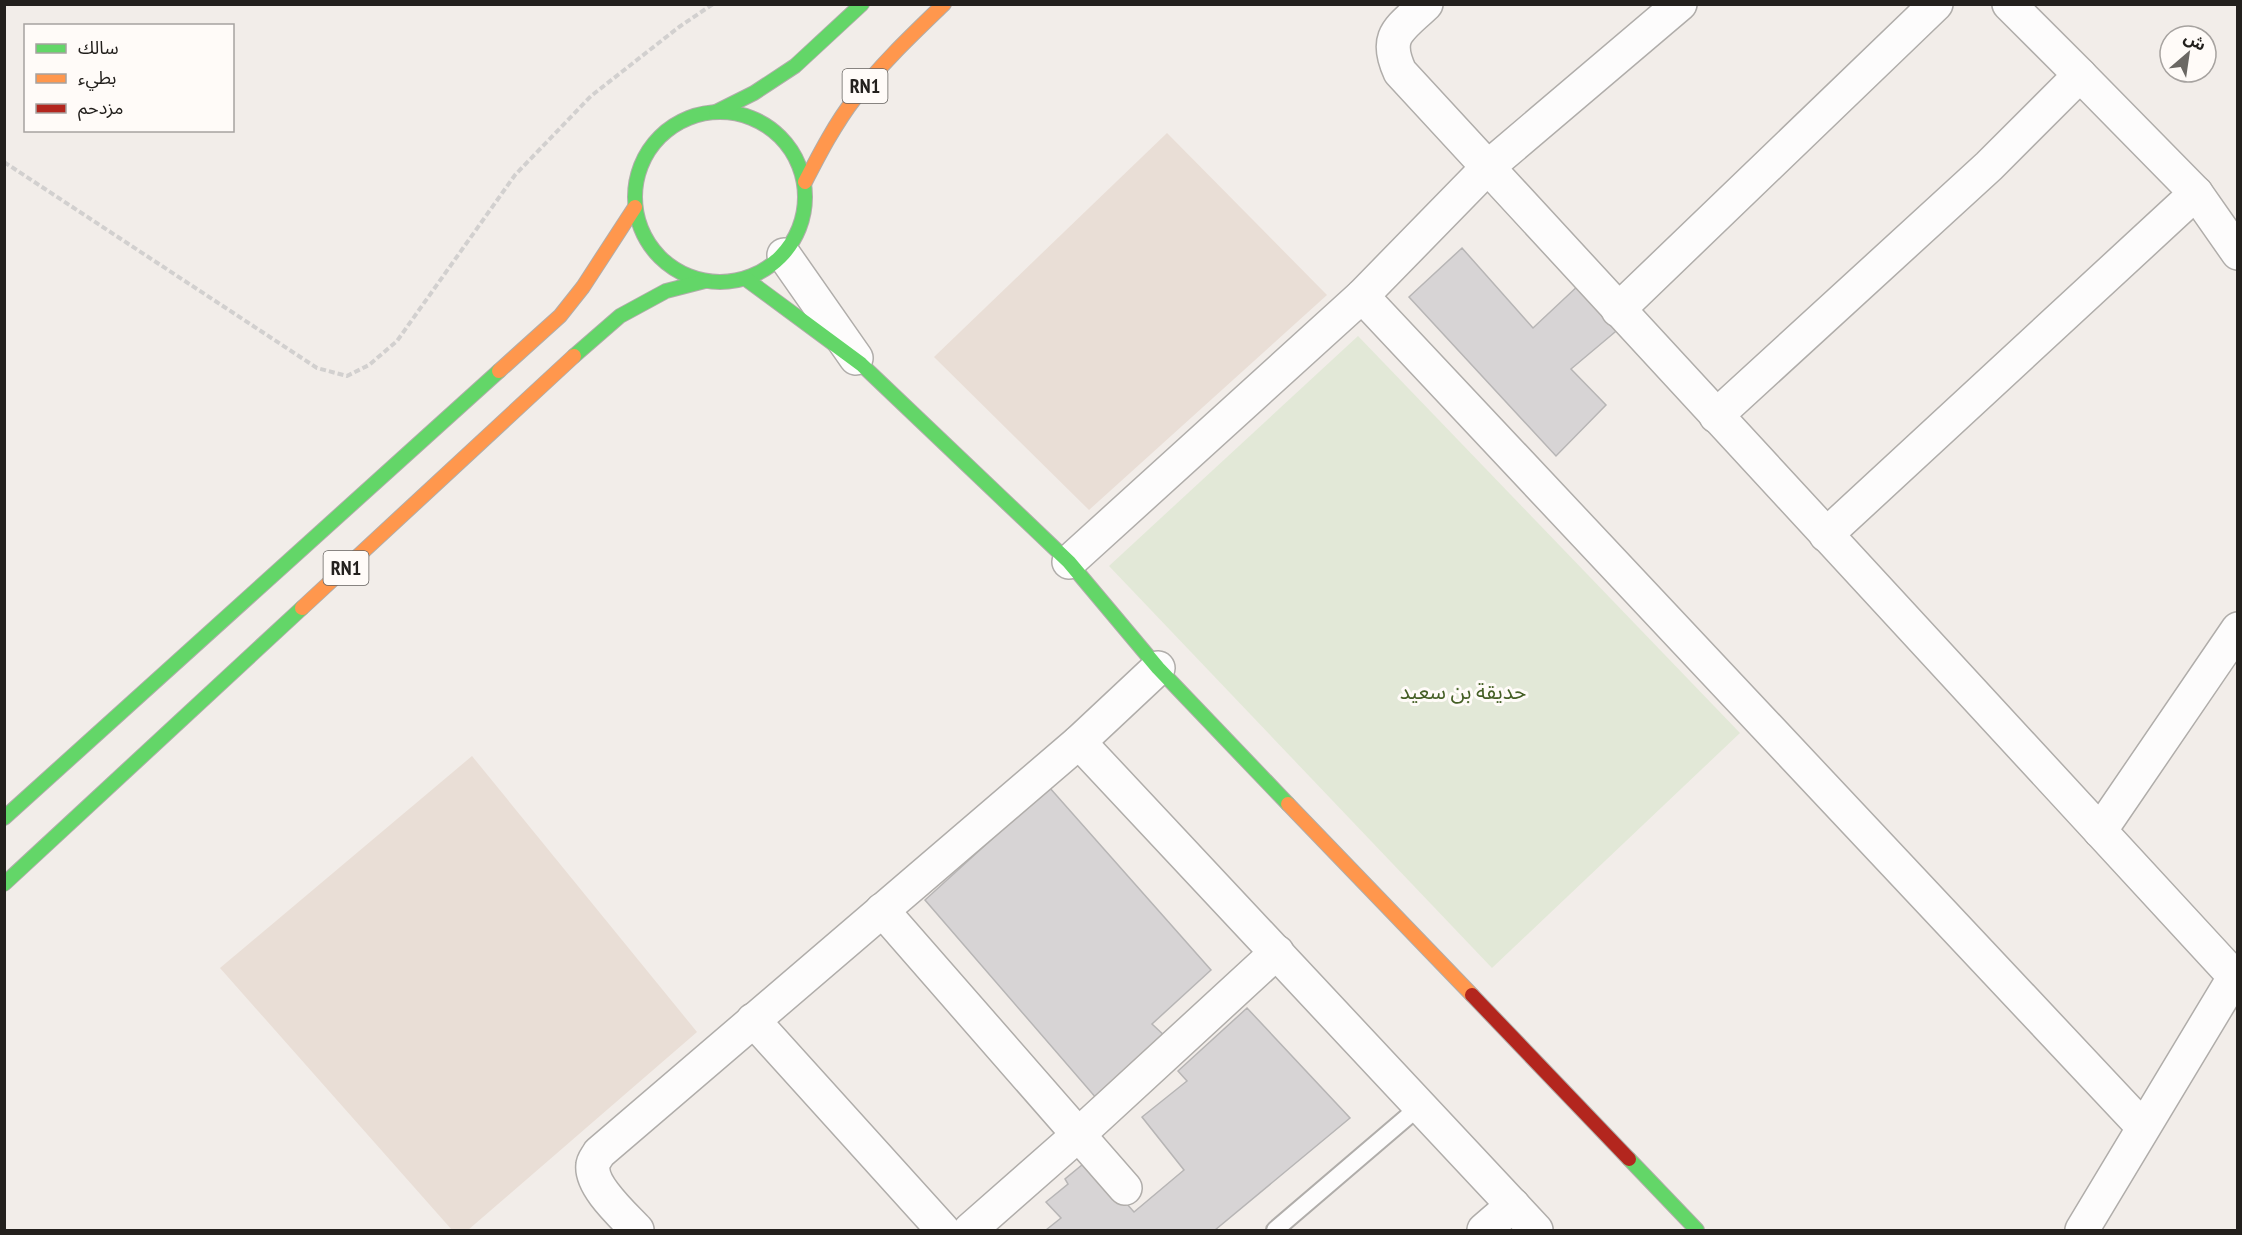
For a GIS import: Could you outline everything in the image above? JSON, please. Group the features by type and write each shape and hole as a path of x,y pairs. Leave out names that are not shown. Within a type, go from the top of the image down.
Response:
{"main road":[{"name":"RN1","path":"716,112 754,93 795,66 862,4"},
{"name":"RN1","path":"805,182 826,142 855,99 890,56 944,4"},
{"name":"RN1","path":"706,112 744,115 762,122 790,147 800,164 805,182 806,201 803,222 784,255 765,270 746,279 726,283 705,281 685,275 666,264 651,248 641,228 635,207 635,186 641,165 651,146 667,130 685,119 706,112"},
{"name":"RN1","path":"4,818 560,316 584,287 635,207"},
{"path":"746,279 861,364 1069,562 1158,668 1697,1230"},
{"name":"RN1","path":"4,884 604,329 620,316 666,291 705,281"}],"street":[{"path":"1426,4 1396,34 1392,44 1392,56 1400,72 2100,831 2236,973 2082,1230"},
{"path":"1069,562 1362,296 1488,167 1680,4"},
{"path":"1618,310 1936,4"},
{"path":"2009,4 2196,193 2238,253"},
{"path":"1716,416 1989,166 2080,75"},
{"path":"1826,535 2196,193"},
{"path":"784,255 861,364"},
{"path":"1362,296 2143,1127"},
{"path":"2100,831 2238,629"},
{"path":"637,1230 599,1187 593,1173 593,1164 606,1145 1079,742 1158,668"},
{"path":"1079,742 1536,1230"},
{"path":"882,910 1125,1188"},
{"path":"970,1230 1277,952"},
{"path":"753,1020 943,1230"},
{"path":"1484,1230 1513,1205"}],"lane":[{"path":"1275,1230 1420,1106"}],"path":[{"path":"4,162 317,368 347,376 369,365 396,341 515,175 557,130 591,96 638,58 713,4"}],"shaded area":[{"path":"1167,133 1327,295 1089,510 934,357"},
{"path":"472,756 697,1032 468,1230 452,1230 220,968"}],"green space":[{"name":"حديقة بن سعيد","path":"1358,336 1740,733 1492,968 1109,566"}],"building":[{"path":"1462,248 1533,328 1581,283 1621,327 1571,369 1606,405 1556,456 1409,297"},
{"path":"1049,787 1211,970 1152,1024 1167,1038 1097,1099 925,900"},
{"path":"1247,1008 1350,1118 1215,1230 1046,1230 1061,1218 1046,1202 1068,1184 1065,1179 1088,1160 1134,1212 1184,1170 1142,1117 1187,1081 1178,1071"}],"traffic: fast":[{"path":"716,112 754,93 795,66 862,4"},
{"path":"720,112 737,113 753,118 780,137 799,164 804,180 805,197 804,214 799,230 780,257 753,276 737,281 720,282 703,281 687,276 660,257 641,230 636,214 635,197 636,180 641,164 660,137 687,118 703,113 720,112"},
{"path":"746,279 861,364 1069,562 1158,668 1288,804"},
{"path":"574,356 620,316 666,291 705,281"},
{"path":"4,818 499,371"},
{"path":"4,884 302,608"},
{"path":"1629,1159 1697,1230"}],"traffic: slow":[{"path":"805,182 834,128 865,85 944,4"},
{"path":"499,371 560,316 583,287 635,207"},
{"path":"302,608 574,356"},
{"path":"1288,804 1472,995"}],"traffic: jam":[{"path":"1472,995 1629,1159"}]}
